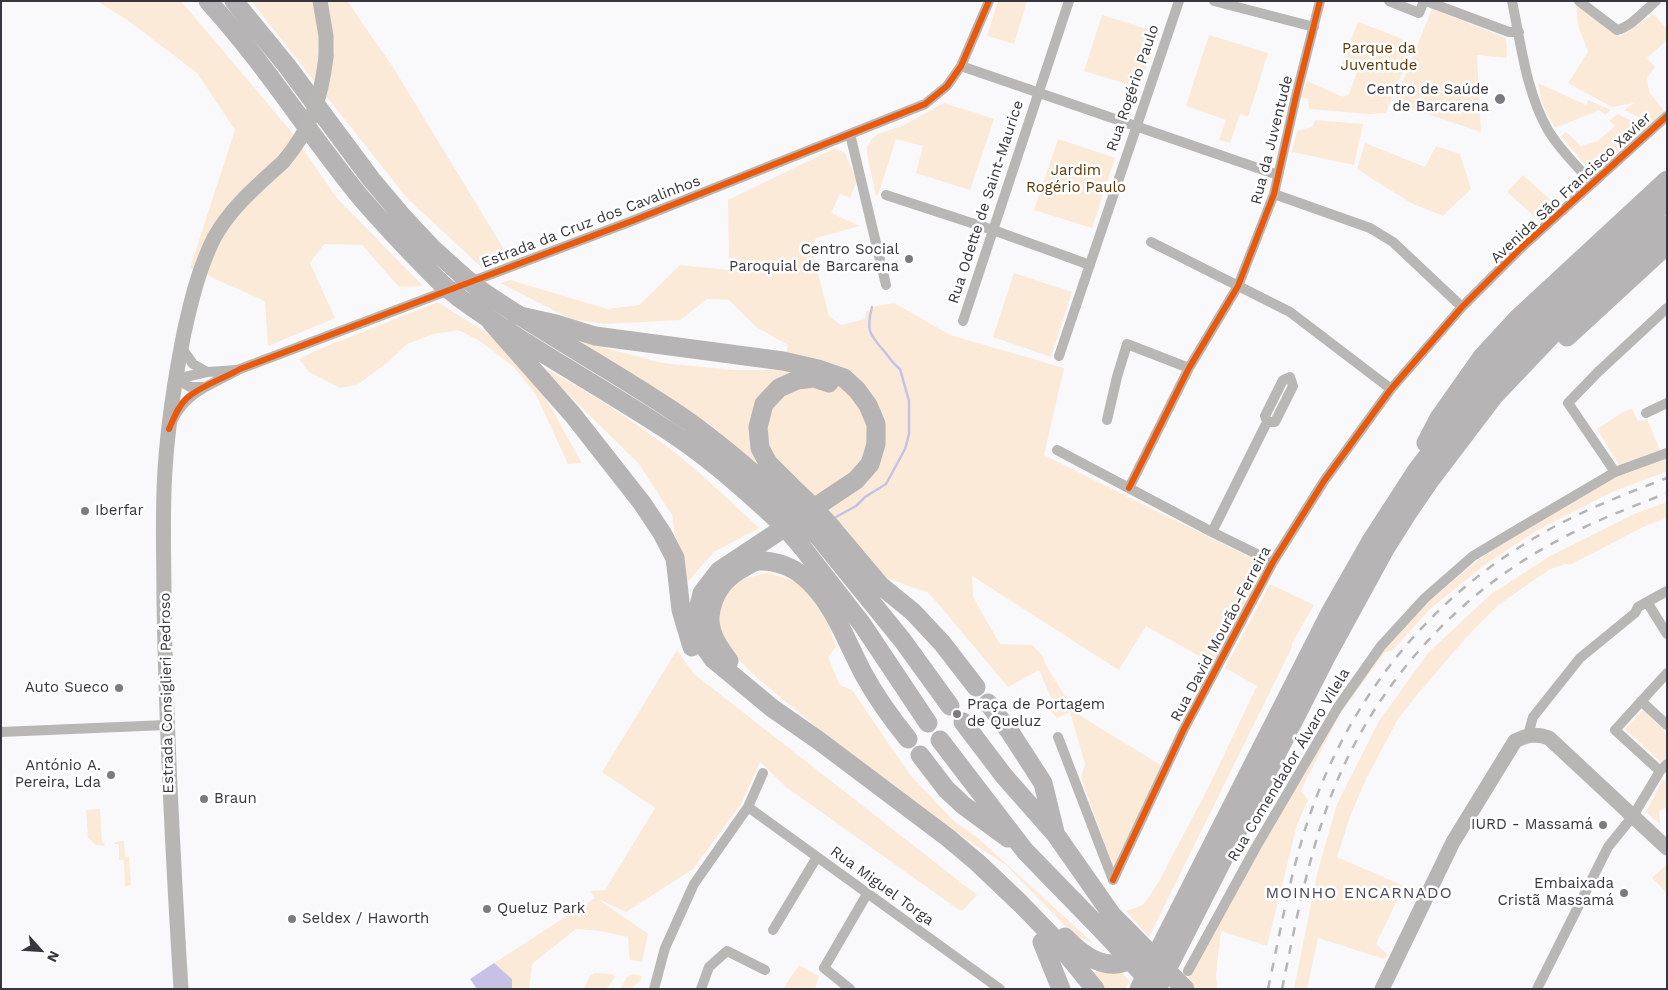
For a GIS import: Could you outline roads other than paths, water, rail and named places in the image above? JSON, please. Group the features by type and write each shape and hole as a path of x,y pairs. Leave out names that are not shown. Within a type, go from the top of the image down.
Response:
{"highway":[{"path":"208,1 272,79 356,192 388,230 442,284 491,322 678,437 721,470 782,524 862,624 928,723"},
{"path":"234,1 287,66 371,179 403,218 463,276 516,315 609,370 689,422 734,457 783,488"},
{"path":"1394,506 1439,418 1482,357 1518,318 1667,180"},
{"path":"1139,989 1330,613 1371,541 1417,470 1482,385 1556,305 1667,201"},
{"path":"963,722 1004,776 1056,836 1105,920 1157,989 1326,657 1381,557 1431,479 1494,396 1573,313 1667,225"},
{"path":"1494,396 1540,361 1667,245"},
{"path":"516,315 556,324 595,336 783,360 844,378 857,390 868,405 876,424 876,444 870,464 856,480 719,571 702,593 697,614 701,642 713,660 772,708 818,740 947,837 982,859 1018,888 1088,958 1104,963 1121,964 1135,957 1150,944 1182,905"},
{"path":"491,322 574,415 662,532 675,558 681,610 692,646 699,660 720,681 972,872 1015,911 1085,989"},
{"path":"686,629 694,590 702,576 715,564 826,492 849,474 861,460 866,443 866,426 858,406 849,394 832,383 814,378 796,380 779,388 764,404 758,427 760,448 768,464 783,488 825,532 880,585 913,612 936,637 976,687"},
{"path":"825,532 950,706"},
{"path":"818,740 777,700 732,664 716,643 710,618 715,595 732,573 757,561 781,564 803,576 821,594 882,706 908,739"},
{"path":"988,703 1010,732 1043,783 1056,836"},
{"path":"940,740 1025,851"},
{"path":"920,755 946,788 963,805 1025,851 1105,920 1186,980"},
{"path":"947,837 1022,904 1050,934 1095,989"},
{"path":"1042,942 1061,989"}],"main road":[{"name":"Estrada Consiglieri Pedroso","path":"181,989 166,725 164,503 173,397 181,347 193,297 201,270 213,241 222,224 238,205 283,162 306,131 313,114 323,81 326,57 326,36 320,1"},
{"path":"1382,989 1454,839 1515,741 1528,735 1541,735 1549,738 1667,848"}],"street":[{"name":"Estrada da Cruz dos Cavalinhos","path":"169,429 187,398 240,370 616,227 924,104 947,86 961,66 988,1"},
{"name":"Rua Odette de Saint-Maurice","path":"963,321 1069,1"},
{"name":"Rua Rogério Paulo","path":"1059,356 1178,1"},
{"path":"1214,1 1314,27"},
{"name":"Rua da Juventude","path":"1129,488 1189,368 1238,286 1274,194 1320,1"},
{"path":"1389,1 1419,13 1427,2 1509,32 1519,32"},
{"path":"1512,1 1533,98 1543,121 1552,137 1592,183"},
{"path":"1579,1 1617,30 1623,28 1656,1"},
{"path":"961,66 1278,175"},
{"name":"Avenida São Francisco Xavier","path":"1391,389 1462,307 1521,248 1667,116"},
{"path":"850,134 886,285"},
{"path":"1274,194 1370,228 1393,242 1462,307"},
{"path":"886,195 993,230 1090,265"},
{"path":"1151,242 1290,312 1391,389"},
{"path":"1615,472 1568,403 1598,372 1667,308"},
{"path":"1107,420 1127,344 1189,368"},
{"path":"181,347 193,364 207,372"},
{"name":"Estrada da Cruz dos Cavalinhos","path":"176,379 207,372 240,370"},
{"path":"176,379 190,386 205,387"},
{"name":"Rua David Mourão-Ferreira","path":"1058,737 1113,880 1184,730 1273,562 1324,481 1391,389"},
{"path":"1646,413 1667,403"},
{"path":"1212,532 1267,422"},
{"path":"1057,450 1273,562"},
{"name":"Rua Comendador Álvaro Vilela","path":"1186,980 1217,916 1305,761 1338,707 1381,646 1424,598 1473,556 1615,472 1667,453"},
{"path":"1528,735 1532,717 1580,658 1635,613 1638,608 1667,590"},
{"path":"1647,602 1667,634"},
{"path":"1537,989 1608,847 1633,816 1663,767 1615,730 1667,673"},
{"path":"1641,701 1667,725"},
{"path":"1,732 166,725"},
{"path":"654,989 665,948 694,884 748,807 763,773"},
{"name":"Rua Miguel Torga","path":"748,807 1000,989"},
{"path":"773,930 817,857"},
{"path":"850,989 824,968 868,894"},
{"path":"701,989 709,967 726,951 765,970"}],"waterway":[{"path":"836,517 856,506 865,497 886,484 905,449 909,434 909,401 900,369 872,336 869,327 872,307"}],"railway":[{"path":"1268,989 1292,876 1312,809 1328,769 1347,730 1395,659 1423,627 1454,597 1487,569 1523,545 1575,516 1667,478"},
{"path":"1282,989 1311,858 1340,774 1360,734 1383,697 1410,661 1440,628 1473,598 1508,571 1546,547 1575,532 1667,493"}],"place":[{"name":"Centro de Saúde de Barcarena","path":"1500,99"},
{"name":"Centro Social Paroquial de Barcarena","path":"909,259"},
{"name":"Iberfar","path":"85,511"},
{"name":"Auto Sueco","path":"119,688"},
{"name":"Praça de Portagem de Queluz","path":"957,714"},
{"name":"António A. Pereira, Lda","path":"111,775"},
{"name":"Braun","path":"204,799"},
{"name":"IURD - Massamá","path":"1603,825"},
{"name":"Embaixada Cristã Massamá","path":"1624,893"},
{"name":"Queluz Park","path":"487,909"},
{"name":"Seldex / Haworth","path":"292,919"}],"district":[{"name":"MOINHO ENCARNADO","path":"1359,893"}],"park label":[{"name":"Parque da Juventude","path":"1379,58"},
{"name":"Jardim Rogério Paulo","path":"1076,180"}]}
